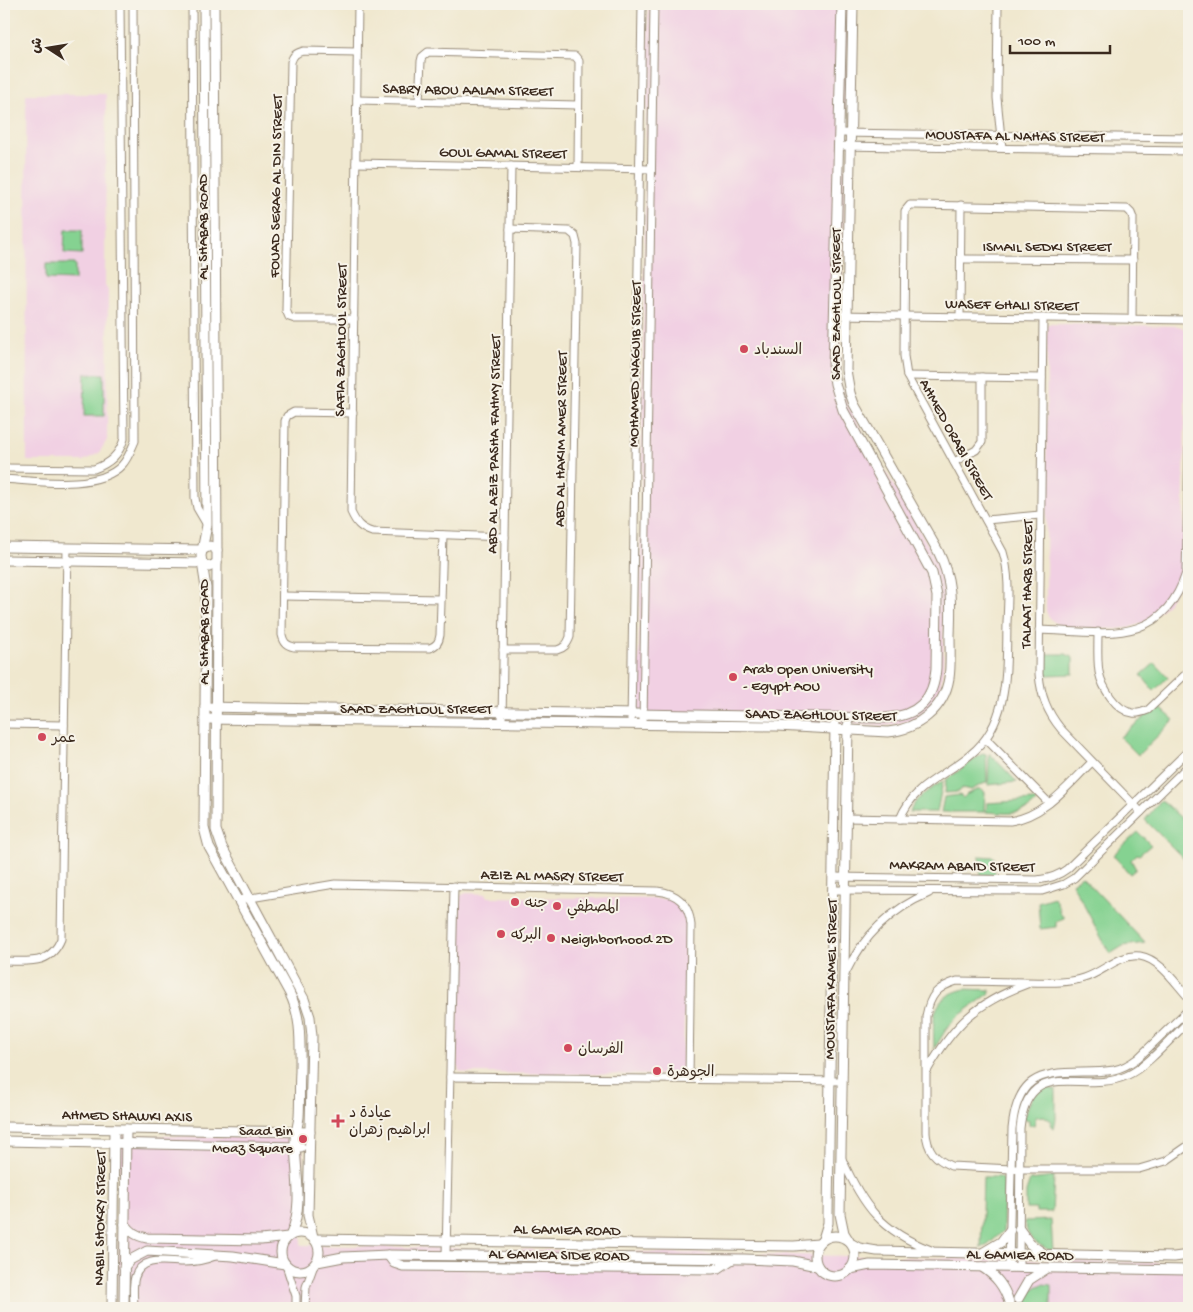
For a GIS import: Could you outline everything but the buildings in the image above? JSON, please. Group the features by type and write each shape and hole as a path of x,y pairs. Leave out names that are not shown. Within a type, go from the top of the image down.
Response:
{"street":[{"path":"4,468 89,470 105,465 114,458 124,439 120,4"},
{"path":"4,480 63,482 98,479 111,474 122,466 130,454 135,441 133,4"},
{"path":"192,4 195,498 201,517 207,525"},
{"name":"AL SHABAB ROAD","path":"204,4 207,525 202,550 206,588 204,818 209,847 289,992 299,1017 299,1110 296,1131 298,1163 297,1212 289,1236"},
{"name":"AL SHABAB ROAD","path":"214,4 217,550 216,830 222,847 307,1008 312,1036 308,1215 314,1238"},
{"name":"SAFIA ZAGHLOUL STREET","path":"358,4 352,512 355,522 362,529 372,532 505,537"},
{"name":"MOHAMED NAGUIB STREET","path":"631,724 642,4"},
{"name":"MOHAMED NAGUIB STREET","path":"644,724 650,169 654,4"},
{"name":"SAAD ZAGHLOUL STREET","path":"205,707 891,718 908,714 926,700 936,680 936,584 928,562 838,397 833,370 842,4"},
{"name":"SAAD ZAGHLOUL STREET","path":"205,719 644,724 834,728 888,732 901,731 912,727 932,712 945,692 948,680 951,588 944,563 854,404 846,370 853,4"},
{"path":"998,4 997,98 1002,148"},
{"name":"FOUAD SERAG AL DIN STREET","path":"354,319 292,318 287,314 286,300 291,62 293,56 302,51 358,52"},
{"path":"419,102 421,61 424,54 428,52 575,56 579,61 578,167"},
{"name":"SABRY ABOU AALAM STREET","path":"357,100 578,105"},
{"name":"MOUSTAFA AL NAHAS STREET","path":"840,133 1189,138"},
{"name":"MOUSTAFA AL NAHAS STREET","path":"840,146 1189,151"},
{"path":"122,158 134,158"},
{"name":"GOUL GAMAL STREET","path":"356,163 650,169"},
{"name":"ABD AL AZIZ PASHA FAHMY STREET","path":"502,723 511,166"},
{"name":"AHMED ORABI STREET","path":"900,819 905,806 913,796 971,755 986,739 999,710 1006,682 1008,578 1003,552 907,376 904,356 905,211 910,205 1127,209 1133,218 1132,320"},
{"path":"960,317 961,206"},
{"path":"122,214 134,214"},
{"name":"ABD AL HAKIM AMER STREET","path":"504,650 557,650 563,648 568,643 570,637 577,244 575,236 569,231 510,229"},
{"name":"ISMAIL SEDKI STREET","path":"961,259 1132,260"},
{"name":"WASEF GHALI STREET","path":"835,315 1189,320"},
{"name":"TALAAT HARB STREET","path":"1043,318 1040,689 1051,717 1141,812"},
{"path":"123,336 134,336"},
{"path":"907,376 1042,378"},
{"path":"954,462 976,450 982,442 982,377"},
{"path":"353,413 294,412 287,416 285,420 282,596 282,636 284,641 288,646 294,647 430,648 435,646 439,641 443,535"},
{"path":"1039,630 1128,631 1145,626 1160,617 1172,605 1181,590 1186,573 1189,448"},
{"path":"901,514 908,508 913,507"},
{"path":"986,520 1040,515"},
{"path":"914,537 927,532"},
{"path":"4,547 202,550 210,546 217,550"},
{"path":"634,547 645,547"},
{"path":"4,961 43,960 57,948 61,939 67,548"},
{"path":"4,560 202,563 209,567 217,564"},
{"path":"282,596 441,599"},
{"path":"1098,632 1100,678 1108,692 1124,711 1140,713 1148,710 1189,671"},
{"name":"MOUSTAFA KAMEL STREET","path":"820,1242 828,1222 835,716"},
{"name":"MOUSTAFA KAMEL STREET","path":"848,717 840,1214 844,1233 850,1243"},
{"path":"4,724 64,725"},
{"path":"986,739 1049,803"},
{"path":"834,744 843,742 847,744"},
{"name":"MAKRAM ABAID STREET","path":"832,877 1038,880 1058,876 1068,869 1189,750"},
{"path":"846,818 1010,821 1032,816 1049,803 1092,762"},
{"name":"MAKRAM ABAID STREET","path":"832,890 1042,891 1053,889 1074,878 1189,765"},
{"name":"AZIZ AL MASRY STREET","path":"239,900 335,884 658,891 677,896 687,908 691,925 688,1079"},
{"path":"446,1256 454,886"},
{"path":"844,976 859,948 880,924 905,905 933,891"},
{"path":"1189,998 1157,964 1150,959 1131,956 1122,958 1107,968 1082,979 1063,982 957,981 945,985 935,993 928,1003 926,1016 926,1141 935,1157 951,1166 1016,1169 1139,1169 1166,1161 1189,1145"},
{"path":"927,1072 948,1037 978,1008 995,997 1033,982"},
{"path":"1014,1268 1016,1169 1014,1110 1020,1095 1037,1078 1052,1073 1106,1072 1123,1067 1138,1058 1189,1009"},
{"path":"1016,1169 1022,1116 1026,1103 1033,1092 1057,1080 1110,1081 1126,1076 1141,1067 1189,1021"},
{"path":"450,1077 842,1081"},
{"name":"AHMED SHAWKI AXIS","path":"4,1127 310,1132"},
{"name":"NABIL SHOKRY STREET","path":"112,1308 114,1129"},
{"name":"NABIL SHOKRY STREET","path":"124,1308 126,1129"},
{"name":"AHMED SHAWKI AXIS","path":"4,1142 310,1147"},
{"path":"841,1158 858,1194 884,1224 908,1240 936,1252"},
{"path":"113,1199 125,1198"},
{"path":"125,1224 130,1231 138,1236 147,1238 261,1240 302,1232 314,1238 320,1252 306,1287 305,1308"},
{"path":"982,1253 995,1246 1015,1229"},
{"path":"1015,1229 1030,1244 1046,1254"},
{"path":"289,1236 282,1245 281,1255 296,1296 296,1308"},
{"path":"839,1236 850,1243 855,1257 850,1269 844,1274 834,1276 824,1273 817,1266 815,1253 820,1242 828,1237 839,1236"},
{"path":"147,1238 144,1244 147,1251"},
{"name":"AL GAMIEA ROAD","path":"314,1238 789,1246 820,1242"},
{"path":"534,1242 534,1257"},
{"name":"AL GAMIEA ROAD","path":"850,1243 859,1248 877,1251 1174,1257 1189,1255"},
{"path":"124,1267 130,1260 147,1251 261,1259 285,1265 299,1272 308,1270 315,1264"},
{"path":"134,1308 134,1279 146,1263 159,1261 191,1262 217,1255"},
{"name":"AL GAMIEA ROAD","path":"315,1264 342,1257 388,1255 793,1261 817,1266"},
{"name":"AL GAMIEA SIDE ROAD","path":"388,1255 394,1263 403,1266 712,1269 731,1260"},
{"name":"AL GAMIEA ROAD","path":"850,1269 870,1265 1189,1270"},
{"path":"982,1267 1002,1285 1009,1302"},
{"path":"1018,1299 1029,1280 1046,1269"}],"shaded area":[{"path":"648,4 848,4 840,382 848,406 936,559 941,572 944,593 943,673 940,687 929,707 910,721 887,726 638,718"},
{"path":"26,94 106,94 105,284 108,291 107,440 99,453 83,461 27,461"},
{"path":"1047,324 1179,326 1185,329 1186,332 1182,574 1180,583 1166,606 1145,622 1131,627 1117,629 1061,627 1049,618 1046,611"},
{"path":"466,893 487,894 487,897 668,899 678,904 685,913 688,924 682,1070 680,1073 677,1075 467,1073 459,1071 457,1064 460,896"},
{"path":"120,1135 303,1139 301,1245 1189,1263 1189,1308 118,1308"}],"green space":[{"path":"65,230 82,230 82,254 64,253"},
{"path":"46,264 75,264 75,280 46,279"},
{"path":"85,374 104,374 104,416 84,416"},
{"path":"1046,654 1066,654 1073,658 1073,674 1046,675"},
{"path":"1155,663 1168,677 1154,691 1141,675"},
{"path":"1158,706 1174,720 1138,755 1120,737"},
{"path":"983,753 986,754 987,782 971,790 962,788 959,792 945,793 946,780"},
{"path":"990,754 1017,782 988,785"},
{"path":"943,781 937,812 910,812 919,798"},
{"path":"980,789 985,792 984,812 941,812 944,797 960,795 963,798 967,794"},
{"path":"1034,800 1036,802 1031,807 1019,812 986,812 987,803"},
{"path":"1161,800 1189,825 1189,864 1145,820"},
{"path":"1138,832 1151,845 1131,860 1136,869 1130,874 1113,855"},
{"path":"980,856 994,857 995,875 981,876"},
{"path":"1082,876 1145,943 1123,946 1110,954 1072,883"},
{"path":"1054,897 1060,910 1058,910 1064,918 1056,921 1056,927 1040,929 1038,902"},
{"path":"965,989 990,990 990,993 956,1018 947,1028 934,1049 934,1019 936,1010 945,997"},
{"path":"1050,1086 1051,1089 1056,1089 1056,1119 1054,1128 1050,1120 1044,1116 1036,1117 1034,1125 1029,1125 1029,1120 1023,1118 1034,1093"},
{"path":"983,1177 999,1177 1004,1181 1003,1231 988,1245 981,1248"},
{"path":"1054,1177 1052,1212 1036,1212 1036,1209 1026,1209 1026,1192 1030,1180"},
{"path":"1051,1220 1053,1252 1034,1241 1028,1233 1025,1221"},
{"path":"1043,1284 1051,1285 1051,1308 1024,1308 1029,1293"}],"place":[{"name":"السندباد","path":"744,349"},
{"name":"Arab Open University - Egypt AOU","path":"733,677"},
{"name":"عمر","path":"42,737"},
{"name":"جنه","path":"515,902"},
{"name":"المصطفي","path":"557,906"},
{"name":"البركه","path":"501,934"},
{"name":"Neighborhood 2D","path":"551,938"},
{"name":"الفرسان","path":"568,1048"},
{"name":"الجوهرة","path":"657,1071"},
{"name":"عيادة د ابراهيم زهران","path":"338,1121"},
{"name":"Saad Bin Moaz Square","path":"303,1139"}]}
